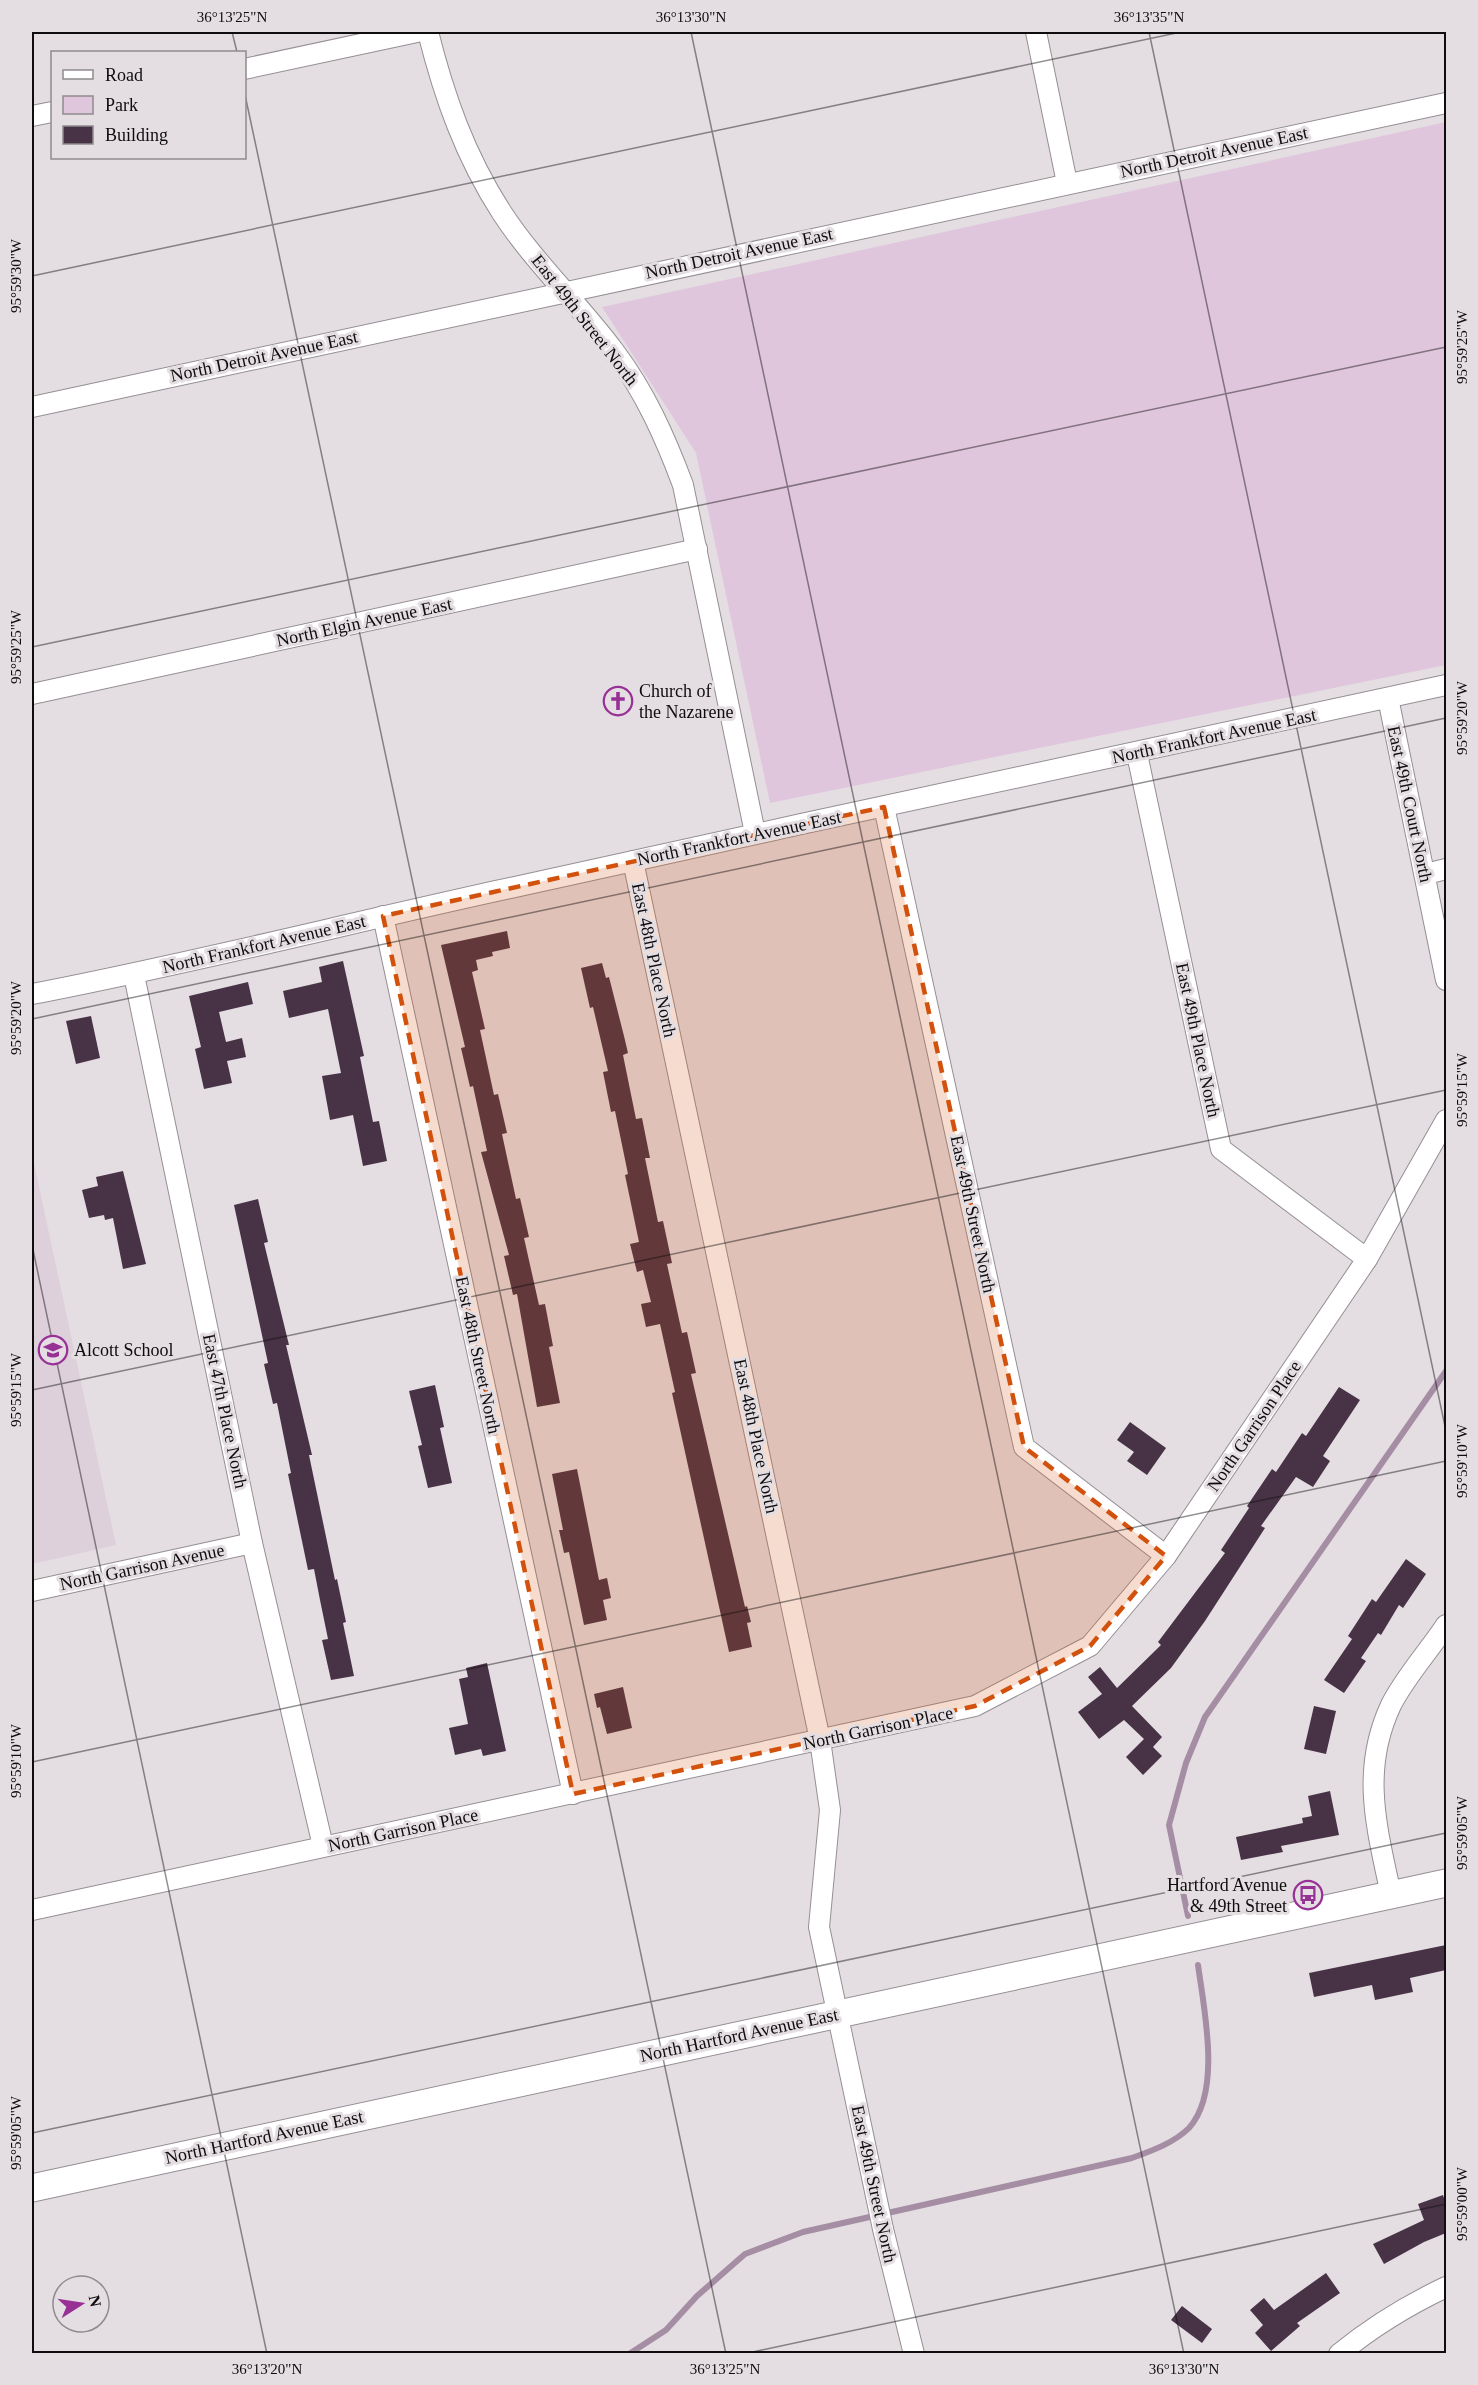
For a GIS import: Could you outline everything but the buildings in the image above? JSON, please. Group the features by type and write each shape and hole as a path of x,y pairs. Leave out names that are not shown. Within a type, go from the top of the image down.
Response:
{"street":[{"path":"246,69 417,32"},
{"name":"East 49th Street North","path":"428,32 448,103 481,179 503,215 615,352 643,394 683,485 755,833"},
{"path":"1036,32 1067,183"},
{"name":"North Detroit Avenue East","path":"32,406 564,290 1446,103"},
{"path":"32,116 51,112"},
{"name":"North Elgin Avenue East","path":"32,694 697,549"},
{"name":"North Frankfort Avenue East","path":"32,994 134,975 383,916 755,833 1137,754 1446,685"},
{"name":"East 49th Court North","path":"1388,698 1446,980"},
{"name":"East 49th Place North","path":"1137,754 1221,1149 1366,1259"},
{"name":"East 49th Street North","path":"884,807 1024,1447 1166,1556"},
{"name":"East 48th Place North","path":"633,861 820,1740 830,1810 819,1927 838,2013"},
{"path":"1426,874 1446,869"},
{"name":"East 48th Street North","path":"383,916 573,1794"},
{"name":"East 47th Place North","path":"134,975 252,1543 323,1846"},
{"name":"North Garrison Place","path":"32,1910 975,1706 1090,1646 1166,1556 1366,1259 1446,1120"},
{"name":"North Garrison Avenue","path":"32,1591 252,1543"},
{"path":"1391,1895 1372,1790 1373,1767 1380,1732 1392,1703 1446,1625"},
{"name":"North Hartford Avenue East","path":"32,2188 1446,1883"},
{"name":"East 49th Street North","path":"838,2013 883,2229 914,2354"},
{"path":"1339,2354 1367,2331 1415,2302 1446,2287"}],"highlighted area":[{"path":"884,807 1024,1447 1166,1556 1090,1646 975,1706 573,1794 383,916"}],"shaded area":[{"name":"Alcott School","path":"32,1154 116,1545 32,1564"}],"green space":[{"path":"1446,122 1446,665 770,803 696,453 602,307"}],"waterway":[{"path":"1188,1916 1169,1825 1186,1763 1205,1717 1446,1371"},
{"path":"629,2354 666,2330 697,2296 745,2254 803,2232 1132,2158 1176,2138 1189,2128 1199,2112 1205,2094 1208,2072 1206,2026 1198,1965"}],"place":[{"name":"Church of the Nazarene","path":"618,701"},
{"name":"Alcott School","path":"53,1350"},
{"name":"Hartford Avenue & 49th Street","path":"1308,1895"}]}
